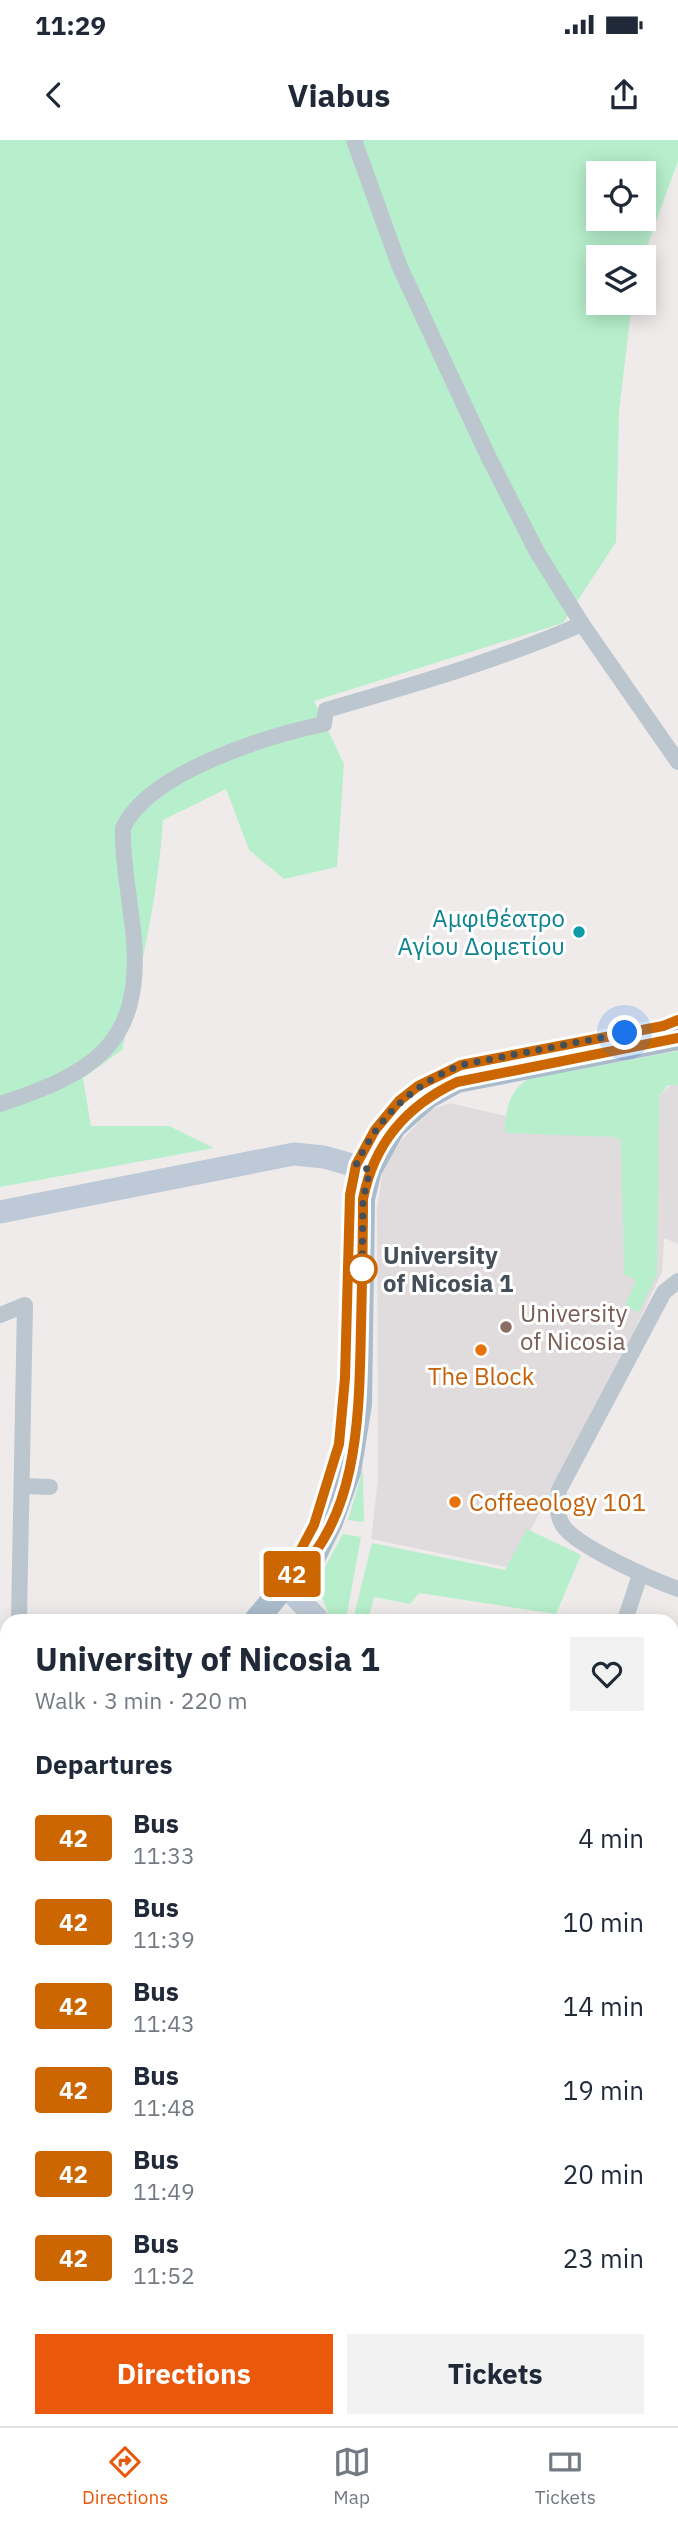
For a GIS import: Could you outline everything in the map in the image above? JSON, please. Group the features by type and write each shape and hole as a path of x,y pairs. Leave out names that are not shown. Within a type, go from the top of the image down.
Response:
{"main road":[{"path":"261,1614 288,1584 325,1494 341,1428 350,1195 375,1130 399,1101 438,1074 483,1059 663,1026 678,1020"},
{"path":"363,1167 394,1127 428,1097 457,1082 678,1038"}],"street":[{"path":"354,140 399,265 435,345 537,552 582,624 678,762"},
{"path":"0,1104 36,1091 85,1067 110,1048 127,1018 134,986 135,943 123,828 130,814 151,792 241,748 324,724 326,710 494,659 582,624"},
{"path":"0,1212 294,1154 324,1157 363,1167"},
{"path":"678,1282 664,1292 559,1490 558,1499 559,1517 568,1532 640,1575 678,1589"},
{"path":"0,1315 25,1306 19,1614"},
{"path":"23,1486 50,1487"},
{"path":"627,1614 640,1575"},
{"path":"288,1584 313,1614"}],"shaded area":[{"name":"University of Nicosia","path":"672,1084 678,1085 678,1244 664,1238 662,1272 511,1568 371,1539 378,1479 377,1210 383,1169 400,1142 431,1110 450,1103 506,1116 659,1096"}],"green space":[{"path":"0,140 678,140 678,161 656,221 656,161 586,161 586,231 652,231 647,245 586,245 586,315 631,315 619,411 616,542 563,623 314,701 344,764 337,867 284,879 249,850 226,789 163,820 153,907 122,1050 83,1078 91,1126 169,1126 214,1148 0,1187"},
{"path":"678,1051 678,1085 668,1085 659,1096 657,1274 639,1312 625,1306 636,1280 624,1274 621,1140 614,1137 505,1133 506,1117 509,1102 516,1089 528,1079"},
{"path":"363,1469 364,1522 348,1520"},
{"path":"527,1529 581,1555 556,1614 419,1593 410,1604 374,1597 370,1614 354,1614 372,1543 505,1570"},
{"path":"343,1534 361,1537 347,1614 329,1614 316,1583"}],"bus line":[{"name":"42","path":"678,1020 663,1026 461,1065 418,1086 399,1101 375,1130 356,1165 350,1195 344,1406 339,1444 314,1525 298,1555 289,1581 311,1563 331,1522 349,1472 358,1424 363,1199 370,1170 394,1127 437,1091 469,1078 678,1038"}],"place":[{"name":"Αμφιθέατρο Αγίου Δομετίου","path":"579,932"},
{"name":"University of Nicosia 1","path":"362,1269"},
{"name":"University of Nicosia","path":"506,1327"},
{"name":"The Block","path":"481,1350"},
{"name":"Coffeeology 101","path":"455,1502"}],"route":[{"path":"362,1269 362,1274 363,1199 370,1170 356,1165 375,1130 399,1101 438,1074 461,1065 625,1033"}]}
